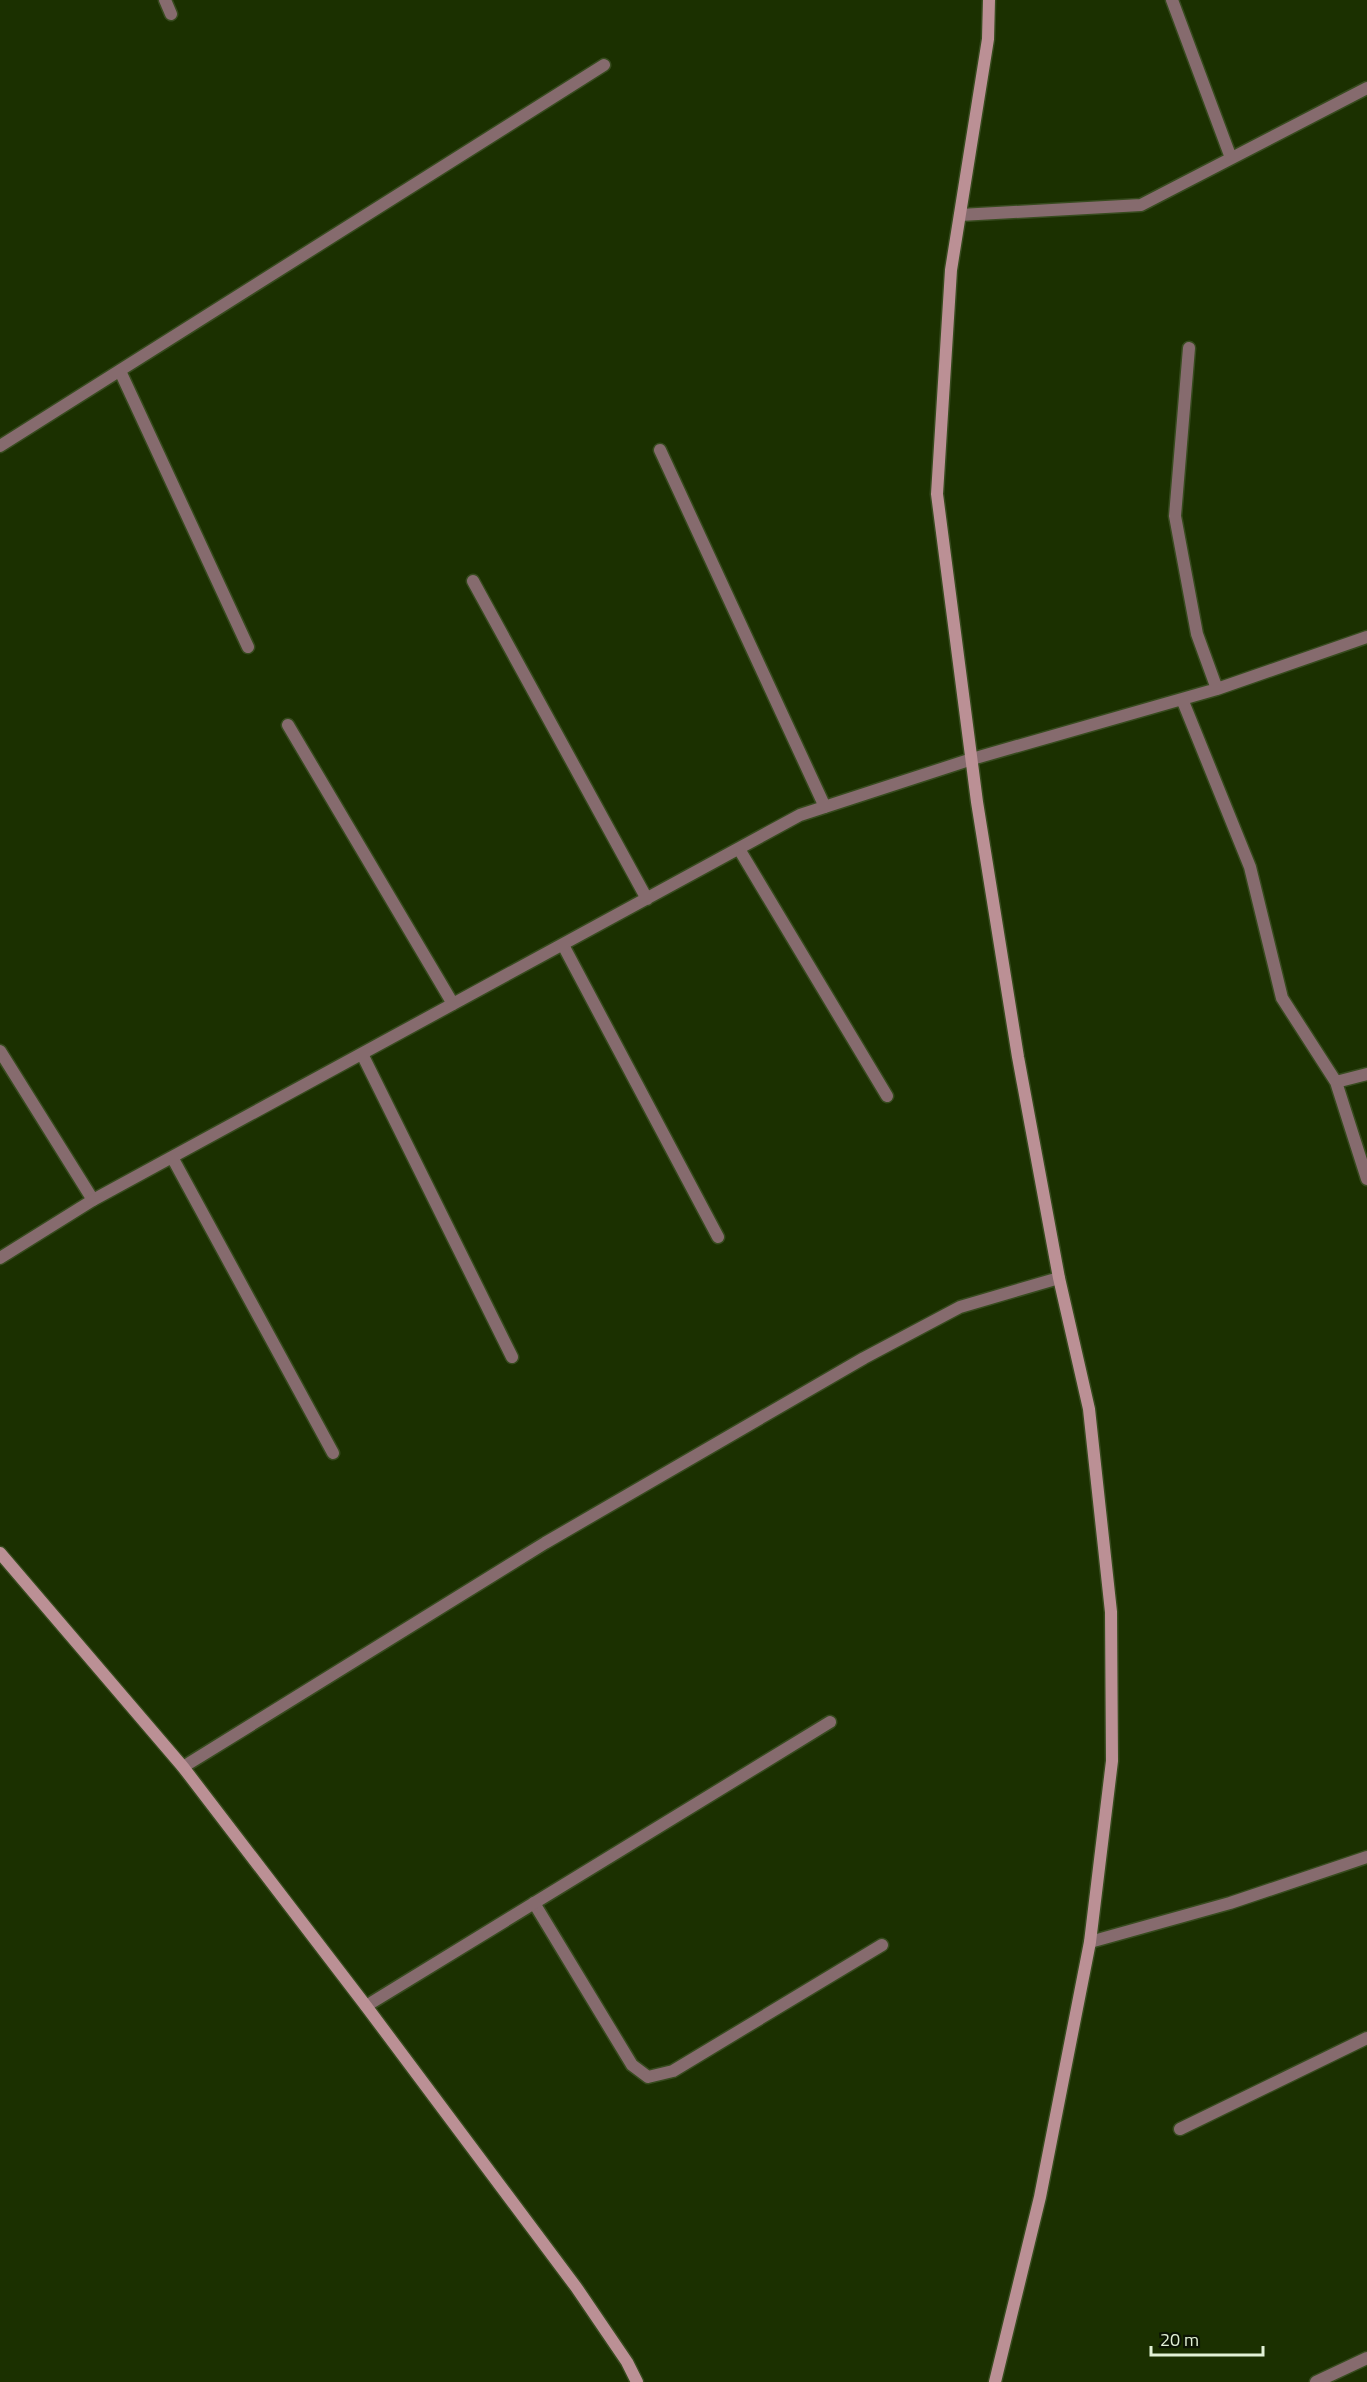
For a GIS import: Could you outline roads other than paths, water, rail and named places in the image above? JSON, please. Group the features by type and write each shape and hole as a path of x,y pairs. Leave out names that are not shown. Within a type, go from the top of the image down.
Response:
{"street":[{"path":"165,0 171,14"},
{"path":"989,0 988,39 951,270 937,494 972,759 1018,1057 1059,1278 1089,1409 1111,1612 1112,1761 1090,1942 1040,2197 995,2382"},
{"path":"1172,0 1231,158"},
{"path":"0,446 604,65"},
{"path":"960,215 1141,205 1367,88"},
{"path":"1189,348 1175,516 1197,634 1217,689"},
{"path":"120,371 248,647"},
{"path":"660,450 825,807"},
{"path":"473,581 647,899"},
{"path":"0,1258 93,1200 800,815 972,759 1217,689 1367,637"},
{"path":"1182,699 1250,867 1282,998 1336,1082 1367,1179"},
{"path":"288,725 453,1004"},
{"path":"739,849 887,1096"},
{"path":"563,945 718,1237"},
{"path":"0,1051 93,1200"},
{"path":"362,1054 512,1357"},
{"path":"1336,1082 1367,1074"},
{"path":"172,1157 333,1453"},
{"path":"183,1767 545,1543 864,1358 960,1307 1059,1278"},
{"path":"0,1553 183,1767 366,2006 576,2287 627,2362 637,2382"},
{"path":"366,2006 830,1722"},
{"path":"1090,1942 1230,1903 1367,1857"},
{"path":"534,1903 632,2065 648,2077 673,2071 882,1945"},
{"path":"1180,2129 1367,2038"},
{"path":"1316,2382 1367,2358"}]}
